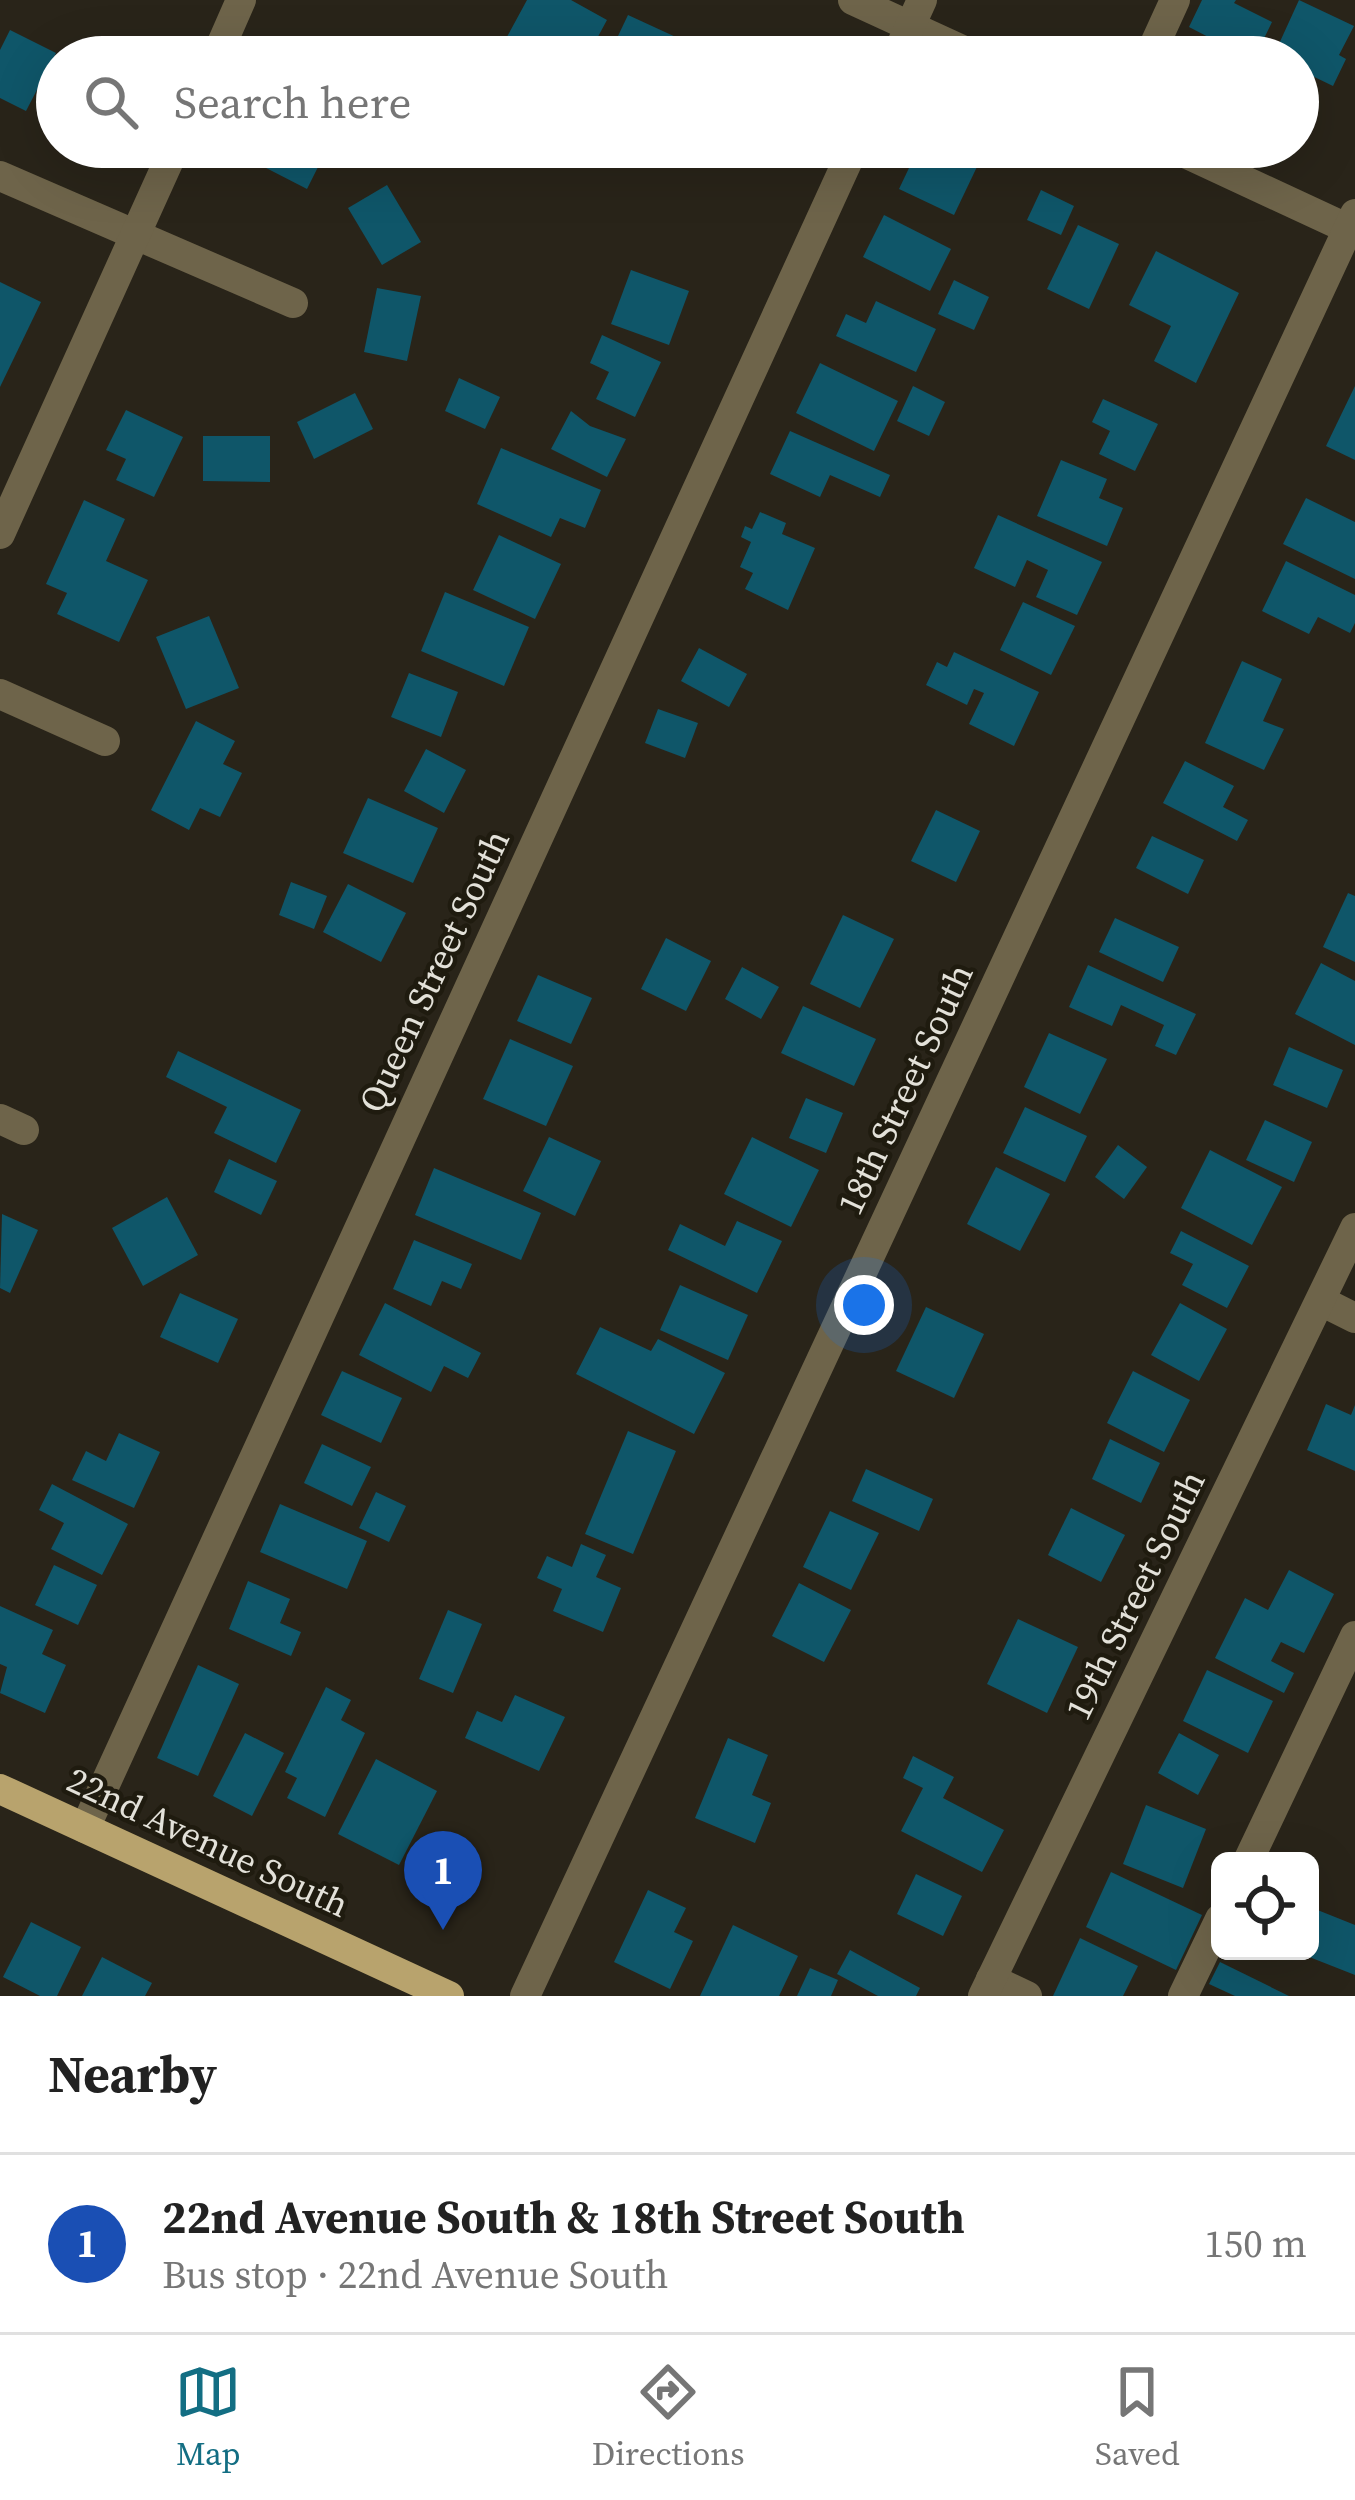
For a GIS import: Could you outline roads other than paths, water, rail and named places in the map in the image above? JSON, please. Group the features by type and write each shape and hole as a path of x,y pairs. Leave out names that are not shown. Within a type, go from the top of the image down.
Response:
{"main road":[{"name":"22nd Avenue South","path":"0,1789 437,1993"}],"street":[{"path":"226,36 242,0"},
{"path":"854,0 916,13 948,36"},
{"path":"1159,36 1175,0"},
{"path":"0,534 165,168"},
{"name":"Queen Street South","path":"86,1828 844,168"},
{"path":"1221,168 1353,225"},
{"path":"0,176 293,303"},
{"name":"18th Street South","path":"525,1996 1353,225"},
{"path":"0,694 105,741"},
{"name":"19th Street South","path":"987,1988 1355,1228"},
{"path":"1321,1301 1355,1318"},
{"path":"1252,1852 1355,1636"},
{"path":"1184,1996 1211,1938"},
{"path":"987,1988 1028,1996"}],"place":[{"name":"22nd Avenue South & 18th Street South","path":"443,1930"}]}
